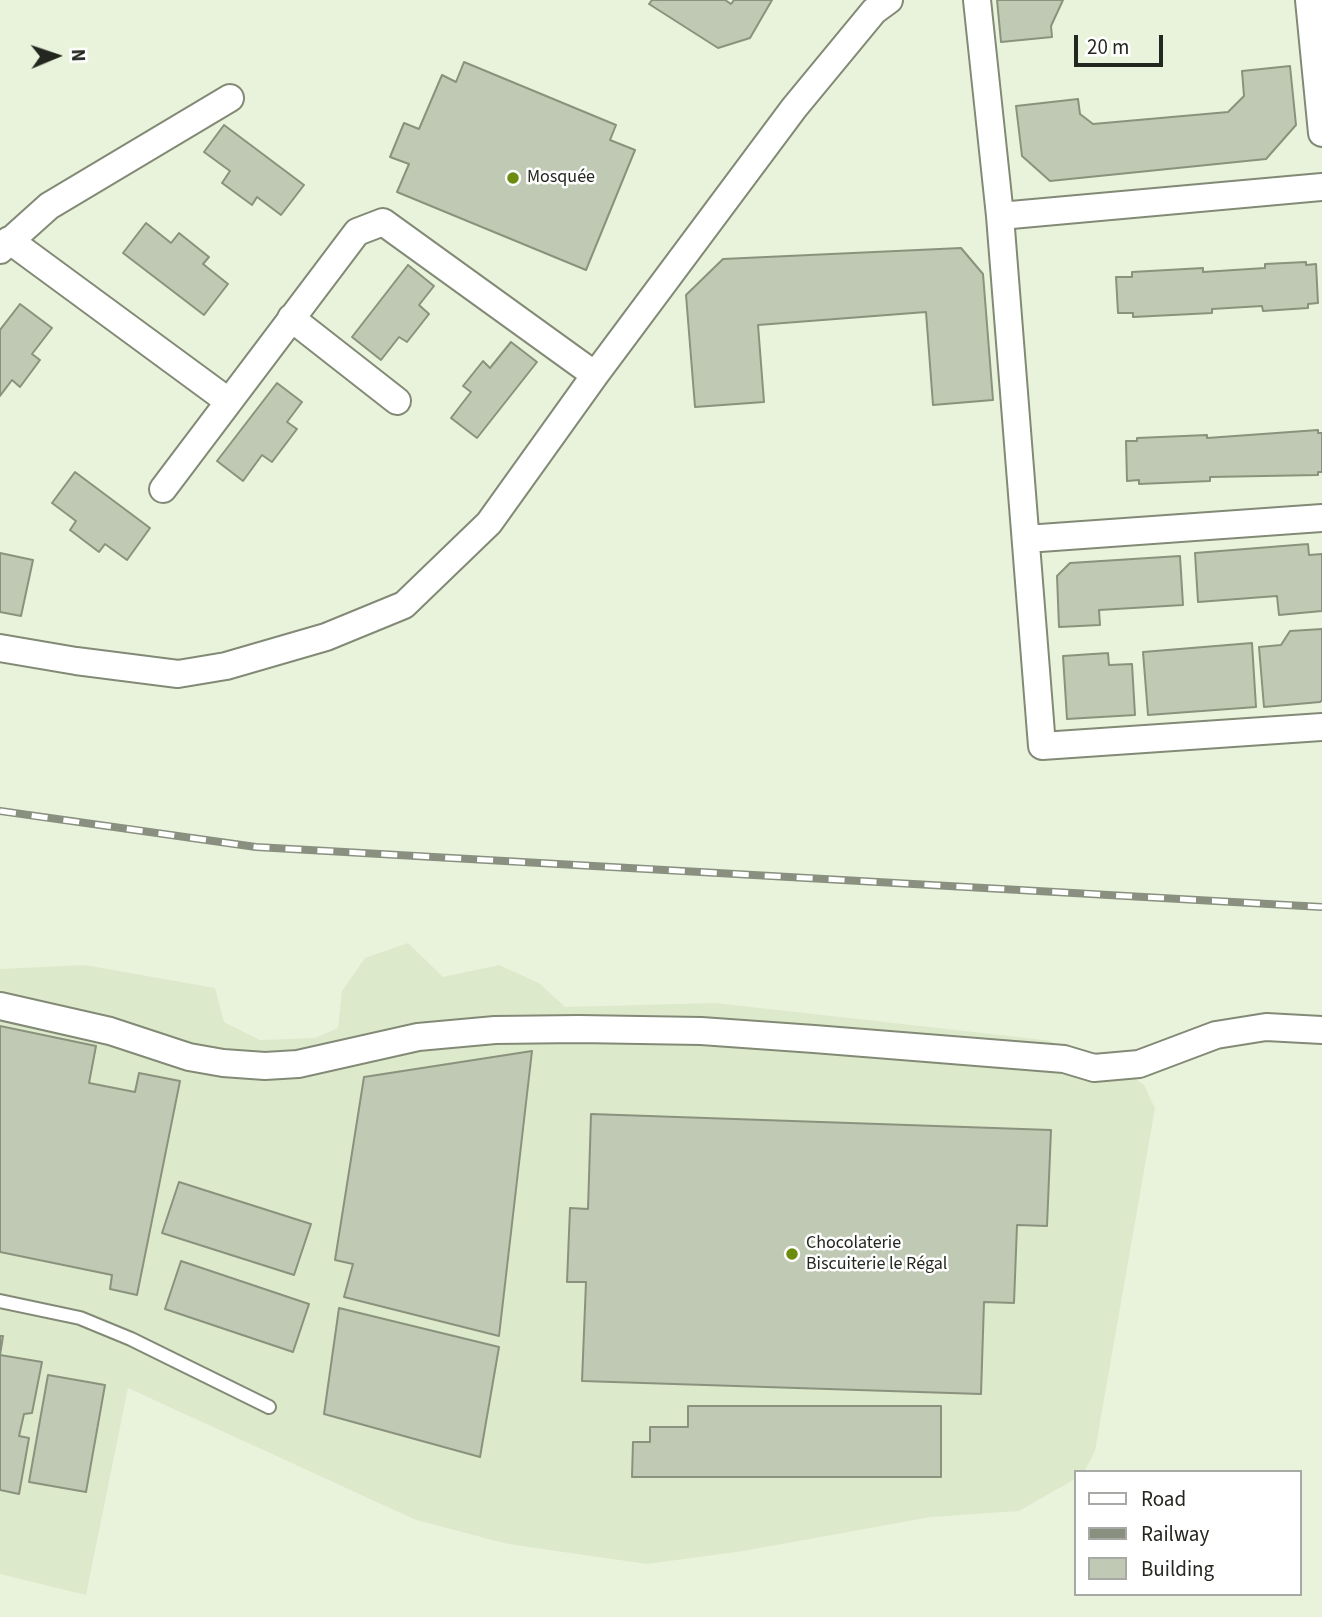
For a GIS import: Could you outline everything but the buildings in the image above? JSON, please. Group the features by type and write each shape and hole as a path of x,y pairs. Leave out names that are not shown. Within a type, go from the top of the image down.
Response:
{"street":[{"path":"0,648 178,674 226,666 326,637 404,605 489,523 595,375 794,108 874,11 889,0"},
{"path":"977,0 1000,216 1042,746 1322,727"},
{"path":"1309,0 1322,133"},
{"path":"228,401 4,245 49,206 230,98"},
{"path":"1000,216 1322,187"},
{"path":"163,489 357,232 383,222 595,375"},
{"path":"291,318 397,401"},
{"path":"1026,539 1322,518"},
{"path":"0,1006 110,1031 190,1057 265,1066 299,1064 418,1037 495,1030 579,1029 701,1031 814,1039 1064,1059 1094,1068 1139,1064 1216,1035 1266,1027 1322,1030"}],"lane":[{"path":"0,1301 80,1318 131,1339 269,1407"}],"shaded area":[{"path":"408,943 443,977 499,965 539,983 565,1007 715,1003 1045,1040 1113,1062 1144,1085 1155,1108 1095,1451 1085,1470 1074,1470 1074,1480 1019,1511 931,1517 743,1551 647,1564 508,1544 416,1520 128,1388 86,1595 0,1574 0,969 85,965 215,988 224,1022 260,1040 315,1038 338,1028 342,991 365,958"}],"railway":[{"path":"0,811 256,847 1322,907"}],"place":[{"name":"Mosquée","path":"513,178"},
{"name":"Chocolaterie Biscuiterie le Régal","path":"792,1254"}]}
